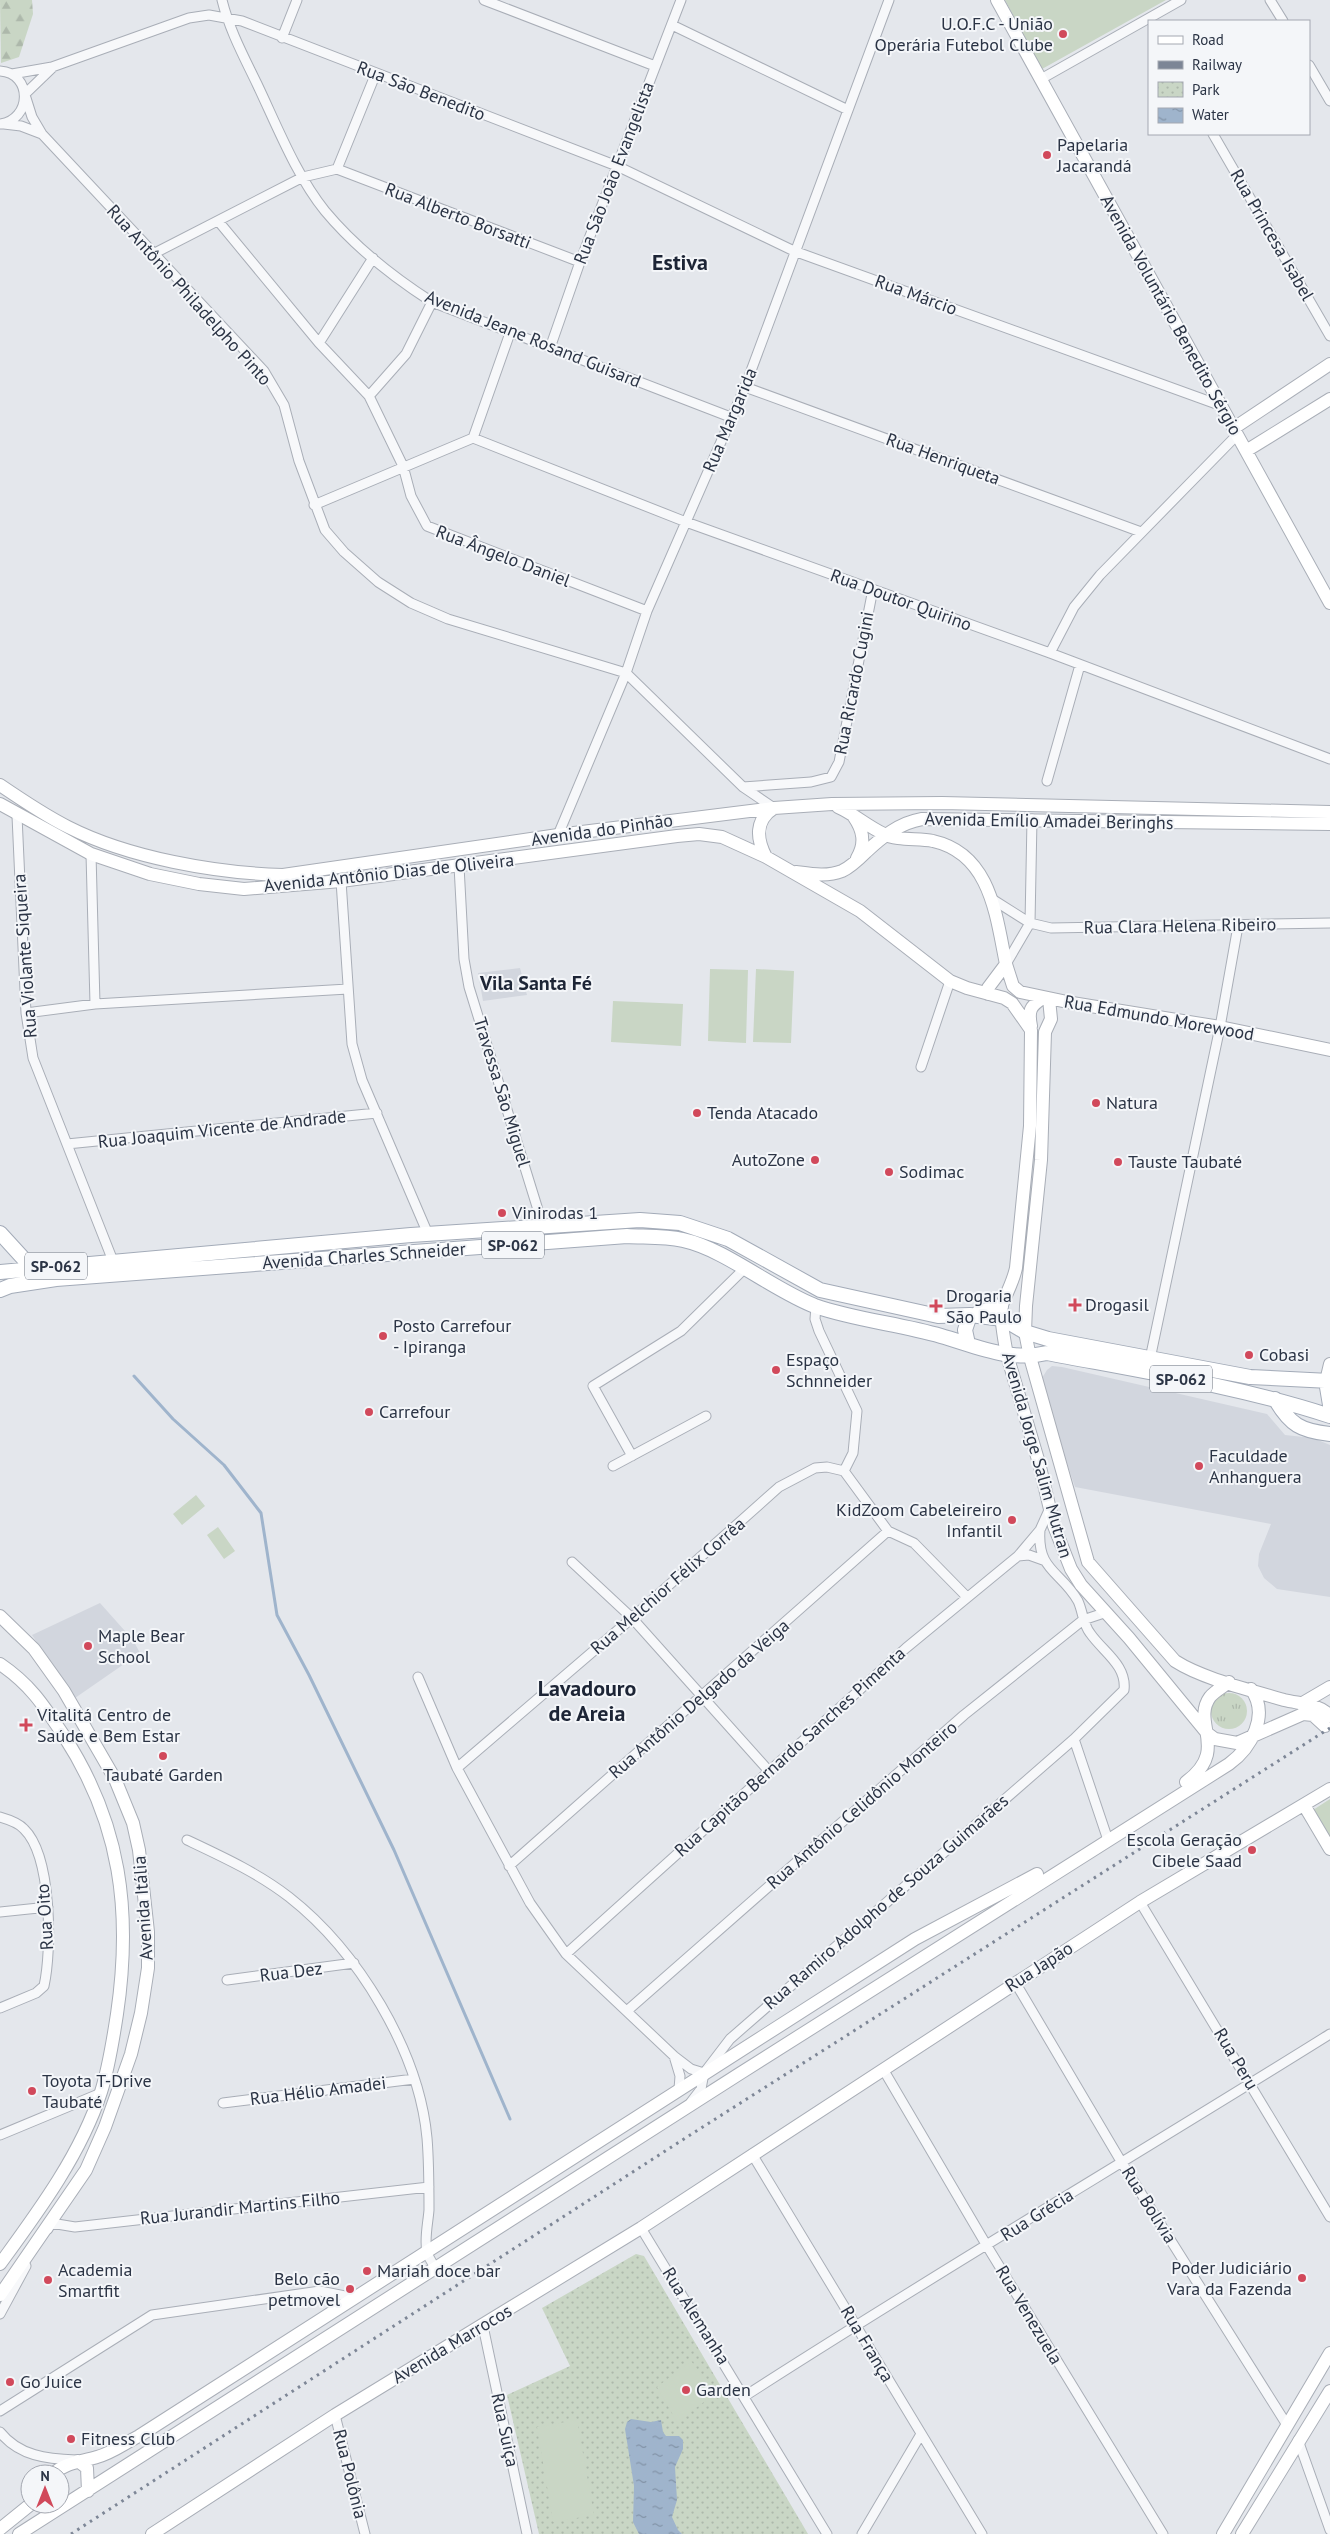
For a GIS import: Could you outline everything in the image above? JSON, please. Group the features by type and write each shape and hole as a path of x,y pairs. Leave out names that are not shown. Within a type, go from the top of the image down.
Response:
{"main road":[{"name":"Avenida Charles Schneider","path":"0,1272 428,1234 640,1220 680,1223 728,1239 820,1290 938,1316 1002,1313 1025,1332 1053,1340 1250,1377 1328,1381"},
{"path":"0,1233 32,1268"},
{"name":"Avenida Charles Schneider","path":"0,1290 10,1286 56,1279 627,1236 659,1237 685,1241 720,1255 816,1306 1007,1355 1030,1357 1047,1353 1275,1399 1330,1416"},
{"path":"968,1344 966,1330 970,1315"},
{"path":"1328,1381 1330,1405"},
{"path":"1275,1399 1292,1423 1304,1429 1330,1434"}],"street":[{"name":"Avenida Jeane Rosand Guisard","path":"222,0 226,17 303,177 326,212 373,258 401,282 432,302 733,418"},
{"path":"282,38 297,0"},
{"path":"484,0 655,66"},
{"name":"Rua São João Evangelista","path":"550,348 580,262 681,0"},
{"name":"Rua Margarida","path":"558,835 626,673 647,611 733,418 889,0"},
{"name":"Avenida Voluntário Benedito Sérgio","path":"997,0 1330,603"},
{"path":"1150,20 1181,0"},
{"path":"1270,0 1282,20"},
{"name":"Rua São Benedito","path":"52,68 189,18 209,15 226,17 617,166"},
{"path":"1040,79 1148,21"},
{"path":"672,25 848,110"},
{"path":"1310,67 1330,100"},
{"path":"0,71 12,74 52,68"},
{"path":"1,124 9,122 21,112 25,96 52,68"},
{"path":"153,254 219,222 303,177 337,169 376,73"},
{"path":"12,74 22,84 32,117 42,134"},
{"path":"1,124 21,126 42,134"},
{"name":"Rua Antônio Philadelpho Pinto","path":"42,134 264,371 284,405 299,461 325,530 344,552 378,582 411,603 448,618 626,673 743,787 774,808"},
{"name":"Rua Princesa Isabel","path":"1214,135 1330,336"},
{"name":"Rua Márcio","path":"617,166 794,251 1222,406"},
{"name":"Rua Alberto Borsatti","path":"337,169 580,262"},
{"name":"Rua Ângelo Daniel","path":"219,222 319,343 369,396 403,466 411,496 427,526 647,611"},
{"path":"319,343 373,258"},
{"path":"369,396 406,354 432,302"},
{"path":"314,505 473,438 510,333"},
{"path":"1050,653 1074,607 1100,574 1142,532 1235,431 1330,364"},
{"name":"Rua Henriqueta","path":"745,387 1142,532"},
{"path":"1246,451 1330,399"},
{"name":"Rua Doutor Quirino","path":"473,438 686,522 1050,653 1330,759"},
{"name":"Rua Ricardo Cugini","path":"743,787 811,782 831,776 839,762 873,590"},
{"path":"1046,781 1080,665"},
{"name":"Avenida do Pinhão","path":"0,785 69,828 126,849 185,864 242,874 283,875 558,835 774,808"},
{"path":"766,857 758,836 760,823 767,812 774,808 832,804 942,803 1330,812"},
{"name":"Avenida Antônio Dias de Oliveira","path":"0,804 17,816 91,854 150,874 199,884 244,889 341,881 699,834 722,837 766,857 860,911 950,981 967,988 1004,998 1012,1003 1031,1030"},
{"path":"832,804 850,812 885,835 934,841 952,848 977,867 992,898 1006,964"},
{"path":"850,812 861,828 863,836 862,850 853,864"},
{"name":"Rua Violante Siqueira","path":"17,816 26,1013 33,1058 113,1261"},
{"name":"Avenida Emílio Amadei Beringhs","path":"786,870 814,875 842,871 853,864 885,835 903,825 922,819 1330,824"},
{"path":"988,994 988,988 1006,964 1030,923 1032,819"},
{"path":"91,854 96,1004"},
{"name":"Travessa São Miguel","path":"459,866 464,960 469,987 544,1226"},
{"path":"341,881 352,1044 362,1080 428,1234"},
{"path":"992,898 1030,923"},
{"name":"Rua Clara Helena Ribeiro","path":"1030,923 1051,928 1330,923"},
{"path":"1150,1359 1220,1027 1238,926"},
{"name":"Rua Edmundo Morewood","path":"1006,964 1016,990 1046,998 1220,1027 1330,1050"},
{"path":"921,1067 950,981"},
{"path":"26,1013 96,1004 348,989"},
{"path":"1002,1313 1013,1285 1019,1243 1030,1126 1030,1010 1034,1003 1046,998"},
{"name":"Avenida Jorge Salim Mutran","path":"1046,998 1051,1019 1045,1032 1041,1160 1025,1332 1071,1509 1092,1569 1151,1632 1175,1661 1187,1669 1301,1704 1317,1706 1327,1721"},
{"name":"Rua Joaquim Vicente de Andrade","path":"67,1144 377,1113"},
{"path":"632,1456 593,1386 681,1330 744,1269"},
{"path":"816,1306 815,1319 819,1331 857,1411 853,1453 844,1471 888,1531 914,1543 966,1596"},
{"name":"Avenida Jorge Salim Mutran","path":"1002,1313 1007,1355 1038,1463 1049,1510 1063,1555 1070,1569 1081,1585 1129,1638 1207,1732 1224,1742 1237,1743 1252,1738"},
{"path":"1328,1381 1330,1364"},
{"path":"613,1466 706,1416"},
{"path":"1038,1463 1048,1471 1059,1466"},
{"name":"Rua Melchior Félix Corrêa","path":"457,1768 632,1618 780,1487 815,1468 844,1471"},
{"path":"1049,1510 1058,1506 1071,1509"},
{"name":"Rua Capitão Bernardo Sanches Pimenta","path":"566,1954 768,1770 966,1596 1018,1556 1040,1530 1049,1510"},
{"path":"1040,1530 1039,1549 1043,1560"},
{"name":"Rua Antônio Delgado da Veiga","path":"509,1866 888,1531"},
{"path":"1018,1556 1028,1555 1043,1560"},
{"name":"Rua Ramiro Adolpho de Souza Guimarães","path":"691,2103 701,2089 704,2073 730,2040 1074,1739 1124,1690 1124,1673 1089,1633 1078,1601 1043,1560"},
{"path":"572,1562 632,1618 768,1770"},
{"name":"Rua Antônio Celidônio Monteiro","path":"628,2010 964,1715 1083,1620 1104,1612"},
{"name":"Avenida Itália","path":"0,1616 34,1649 64,1691 116,1779 133,1823 140,1850 146,1896 148,1968 141,2013 131,2054 118,2096 86,2170 0,2295"},
{"name":"Avenida Itália","path":"0,1664 25,1682 39,1697 89,1776 114,1850 122,1901 124,1949 113,2042 101,2093 70,2162 5,2251 0,2264"},
{"path":"418,1677 457,1768 509,1866 530,1903 566,1954 628,2010 674,2056 691,2069 704,2073"},
{"path":"70,2464 103,2455 139,2436 915,1939 1011,1890 1107,1837 1183,1785 1204,1765 1208,1747 1206,1710 1209,1698 1229,1682"},
{"path":"1301,1704 1330,1687"},
{"path":"18,2534 436,2269 691,2103 1107,1837 1229,1764 1242,1754 1257,1728 1258,1711 1256,1696 1251,1689"},
{"path":"1252,1738 1303,1714 1313,1715 1327,1721"},
{"path":"1074,1739 1107,1837"},
{"path":"1265,1826 1330,1779"},
{"name":"Rua Japão","path":"752,2154 1140,1902 1330,1789"},
{"path":"1304,1805 1330,1849"},
{"name":"Rua Oito","path":"0,1817 24,1828 34,1844 48,1907 49,1940 44,1986 36,1993 0,2008"},
{"path":"187,1840 245,1867 289,1897 332,1936 354,1963 394,2028 414,2079 426,2136 429,2187 427,2252 436,2269"},
{"name":"Rua Peru","path":"1140,1902 1330,2217"},
{"path":"0,1912 48,1907"},
{"name":"Rua Dez","path":"227,1980 354,1963"},
{"name":"Rua Bolívia","path":"1015,1982 1122,2162 1287,2424"},
{"name":"Rua Grécia","path":"745,2396 856,2324 987,2246 1330,2034"},
{"path":"674,2056 680,2076 679,2089"},
{"name":"Rua Venezuela","path":"883,2069 987,2246 1163,2534"},
{"name":"Rua Hélio Amadei","path":"223,2103 414,2079"},
{"path":"0,2135 101,2093"},
{"name":"Avenida Marrocos","path":"152,2534 336,2415 641,2228 752,2154"},
{"name":"Rua França","path":"752,2154 982,2534"},
{"name":"Rua Jurandir Martins Filho","path":"51,2223 75,2226 429,2187"},
{"path":"0,2314 51,2223"},
{"name":"Rua Alemanha","path":"641,2228 745,2396 827,2534"},
{"path":"0,2411 152,2315 320,2291 355,2298"},
{"name":"Rua Suiça","path":"483,2326 527,2534"},
{"path":"1223,2534 1330,2353"},
{"path":"1242,2534 1298,2440 1330,2391"},
{"name":"Rua Polônia","path":"336,2415 365,2534"},
{"path":"0,2432 6,2440 21,2450 44,2459 78,2461 87,2468 88,2491"},
{"path":"862,2534 921,2434"},
{"path":"1298,2440 1330,2530"},
{"path":"0,2529 20,2513"}],"shaded area":[{"path":"520,968 527,995 483,1001 478,973"},
{"name":"Faculdade Anhanguera","path":"1052,1366 1267,1414 1285,1435 1313,1438 1330,1445 1330,1597 1277,1589 1264,1578 1258,1566 1259,1554 1271,1524 1075,1487 1043,1392 1042,1378"},
{"name":"Maple Bear School","path":"100,1603 133,1640 140,1653 75,1698 32,1635"}],"green space":[{"path":"0,0 32,0 33,14 19,57 1,63"},
{"name":"U.O.F.C - União Operária Futebol Clube","path":"1005,0 1166,0 1042,69"},
{"path":"710,969 748,970 746,1043 708,1041"},
{"path":"756,969 794,971 791,1043 753,1042"},
{"path":"613,1001 683,1004 681,1046 611,1042"},
{"path":"196,1495 205,1506 182,1525 173,1514"},
{"path":"218,1527 235,1551 224,1559 207,1535"},
{"path":"1229,1693 1236,1694 1242,1698 1246,1704 1246,1718 1242,1724 1236,1728 1229,1729 1222,1728 1216,1724 1212,1718 1211,1711 1212,1704 1216,1698 1222,1694"},
{"path":"1330,1799 1330,1839 1313,1810"},
{"path":"636,2254 644,2256 808,2534 539,2534 507,2395 570,2366 542,2308"},
{"name":"Garden","path":"691,2361 716,2393 677,2422 657,2387"},
{"path":"577,2420 594,2515 553,2522 537,2427"}],"water":[{"path":"631,2419 651,2422 661,2420 663,2432 666,2436 679,2436 683,2440 683,2449 675,2467 677,2500 672,2517 682,2534 639,2534 633,2522 634,2486 625,2429 627,2422"}],"waterway":[{"path":"134,1376 173,1419 224,1465 261,1513 277,1615 309,1675 394,1850 510,2119"}],"railway":[{"path":"71,2534 687,2137 1330,1728"}],"place":[{"name":"U.O.F.C - União Operária Futebol Clube","path":"1063,34"},
{"name":"Papelaria Jacarandá","path":"1047,155"},
{"name":"Natura","path":"1096,1103"},
{"name":"Tenda Atacado","path":"697,1113"},
{"name":"AutoZone","path":"815,1160"},
{"name":"Tauste Taubaté","path":"1118,1162"},
{"name":"Sodimac","path":"889,1172"},
{"name":"Vinirodas 1","path":"502,1213"},
{"name":"Drogasil","path":"1075,1305"},
{"name":"Drogaria São Paulo","path":"936,1306"},
{"name":"Posto Carrefour - Ipiranga","path":"383,1336"},
{"name":"Cobasi","path":"1249,1355"},
{"name":"Espaço Schnneider","path":"776,1370"},
{"name":"Carrefour","path":"369,1412"},
{"name":"Faculdade Anhanguera","path":"1199,1466"},
{"name":"KidZoom Cabeleireiro Infantil","path":"1012,1520"},
{"name":"Maple Bear School","path":"88,1646"},
{"name":"Vitalitá Centro de Saúde e Bem Estar","path":"26,1725"},
{"name":"Taubaté Garden","path":"163,1756"},
{"name":"Escola Geração Cibele Saad","path":"1252,1850"},
{"name":"Toyota T-Drive Taubaté","path":"32,2091"},
{"name":"Mariah doce bar","path":"367,2271"},
{"name":"Poder Judiciário Vara da Fazenda","path":"1302,2278"},
{"name":"Academia Smartfit","path":"48,2280"},
{"name":"Belo cão petmovel","path":"350,2289"},
{"name":"Go Juice","path":"10,2382"},
{"name":"Garden","path":"686,2390"},
{"name":"Fitness Club","path":"71,2439"}],"district":[{"name":"Estiva","path":"680,262"},
{"name":"Vila Santa Fé","path":"536,983"},
{"name":"Lavadouro de Areia","path":"587,1700"}]}
